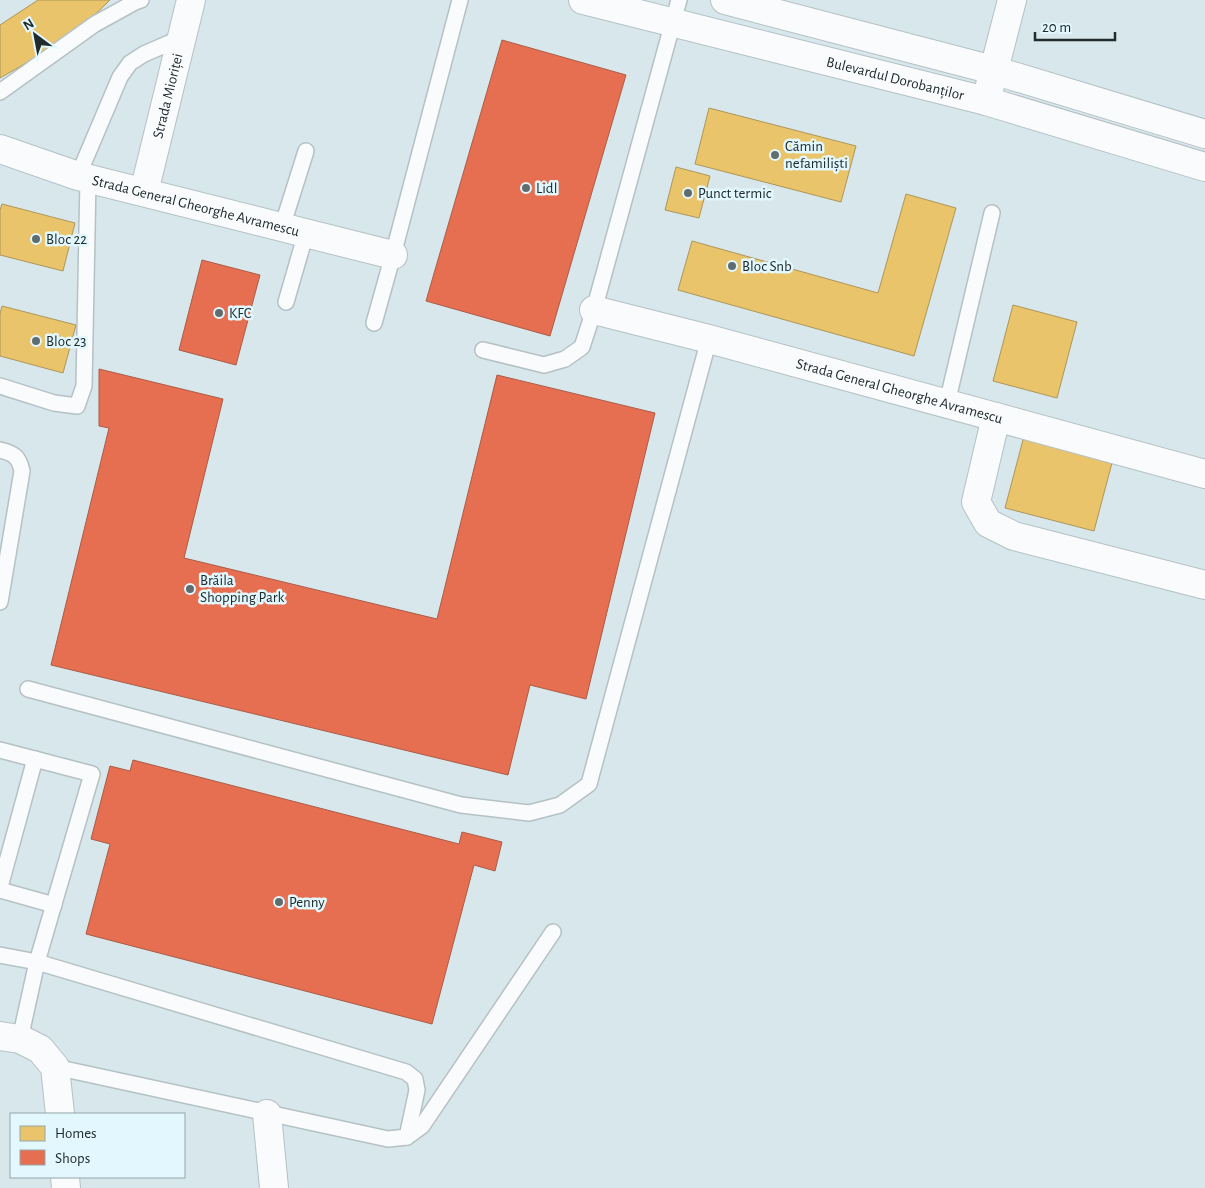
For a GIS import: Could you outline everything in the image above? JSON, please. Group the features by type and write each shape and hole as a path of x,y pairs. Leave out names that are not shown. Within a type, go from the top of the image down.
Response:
{"street":[{"name":"Strada Mioriței","path":"144,192 190,0"},
{"path":"725,0 993,70 1205,134"},
{"path":"986,101 1012,0"},
{"name":"Bulevardul Dorobanților","path":"592,1 676,11 1205,167"},
{"name":"Strada General Gheorghe Avramescu","path":"0,149 83,178 393,255"},
{"name":"Strada General Gheorghe Avramescu","path":"594,310 709,339 1205,474"},
{"path":"996,417 976,502 988,523 1014,536 1205,585"},
{"path":"10,1037 40,1048 55,1067 60,1113"},
{"path":"267,1114 274,1188"}],"lane":[{"path":"0,92 95,24 140,0"},
{"path":"374,322 460,0"},
{"path":"483,350 544,365 565,359 582,346 594,310 676,11"},
{"path":"0,386 54,403 77,406 84,386 83,178 120,77 130,63 144,54 181,38"},
{"path":"286,302 294,230 306,151"},
{"path":"946,403 992,213"},
{"path":"28,689 461,805 529,813 560,805 590,784 709,339"},
{"path":"0,450 16,456 22,471 0,602"},
{"path":"0,750 92,774 37,962 10,1037"},
{"path":"35,760 0,889 54,905"},
{"path":"55,1067 388,1139 407,1137 422,1126 553,932"},
{"path":"0,955 37,962 406,1072 415,1079 417,1090 407,1137"}],"building: Homes":[{"path":"38,0 110,0 73,36 0,78 0,25"},
{"name":"Cămin nefamiliști","path":"709,108 856,146 841,202 695,164"},
{"name":"Punct termic","path":"676,167 710,176 699,218 665,210"},
{"name":"Bloc Snb","path":"906,194 956,208 914,356 678,290 692,241 878,293"},
{"name":"Bloc 22","path":"2,204 75,223 63,271 0,255 0,210"},
{"path":"1013,305 1077,322 1057,398 993,381"},
{"name":"Bloc 23","path":"2,306 76,325 63,373 0,356 0,314"},
{"path":"1024,436 1113,459 1094,531 1005,508"}],"building: Shops":[{"name":"Lidl","path":"502,40 626,75 550,336 426,301"},
{"name":"KFC","path":"202,260 260,275 236,365 179,350"},
{"name":"Brăila Shopping Park","path":"99,369 223,399 184,558 437,619 497,375 655,413 586,699 530,685 508,775 51,665 109,428 99,426"},
{"name":"Penny","path":"133,760 459,844 462,832 502,842 495,871 474,865 432,1024 86,934 110,844 91,839 110,766 130,771"}],"place":[{"name":"Cămin nefamiliști","path":"775,155"},
{"name":"Lidl","path":"526,188"},
{"name":"Punct termic","path":"688,193"},
{"name":"Bloc 22","path":"36,239"},
{"name":"Bloc Snb","path":"732,266"},
{"name":"KFC","path":"219,313"},
{"name":"Bloc 23","path":"36,341"},
{"name":"Brăila Shopping Park","path":"190,589"},
{"name":"Penny","path":"279,902"}]}
